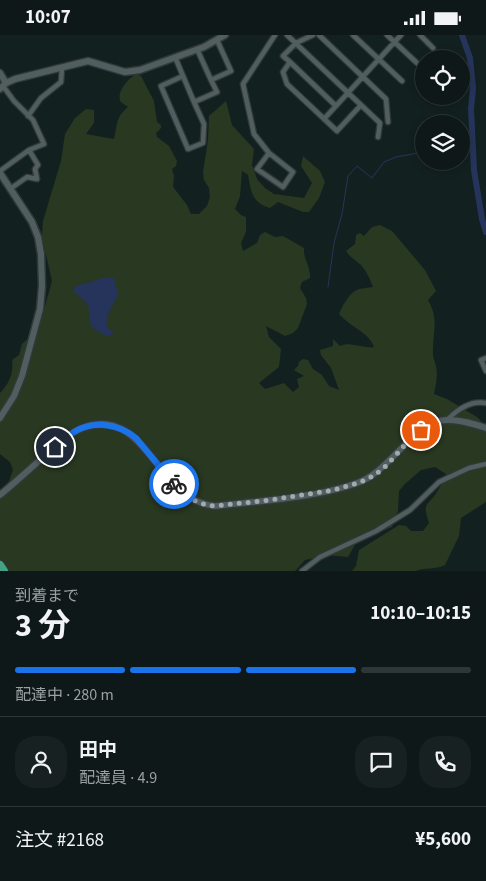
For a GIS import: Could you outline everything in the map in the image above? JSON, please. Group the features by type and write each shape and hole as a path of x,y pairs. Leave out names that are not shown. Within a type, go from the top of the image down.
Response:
{"highway":[{"path":"0,565 4,571"}],"main road":[{"path":"0,73 3,86 15,79 88,61 118,70 132,71 196,49 225,35"},
{"path":"0,172 32,222 38,237 41,254 42,286 40,309 22,376 14,396 0,418"},
{"path":"0,495 73,432 88,426 111,426 130,433 177,488 198,503 215,506 334,490 361,482 375,475 387,465 411,438 421,430 448,419 468,422 486,428"}],"street":[{"path":"269,153 257,169 283,187 293,172 269,153 254,134 243,84 276,35"},
{"path":"287,35 380,123 378,137"},
{"path":"313,35 296,43 283,56 336,106"},
{"path":"319,35 386,99 388,122"},
{"path":"353,35 402,81"},
{"path":"387,35 415,61"},
{"path":"324,119 401,35"},
{"path":"420,35 434,48"},
{"path":"211,80 231,71 217,40"},
{"path":"194,102 217,92 196,49"},
{"path":"175,57 204,124 204,143 188,149 161,86 183,76"},
{"path":"290,62 283,72 287,84 337,131 361,105"},
{"path":"28,115 41,98 61,82 62,68"},
{"path":"0,172 29,151 44,144 33,120 14,101 3,86"},
{"path":"10,189 27,177 37,179 35,169 38,165 29,151"},
{"path":"486,358 481,360 486,371"},
{"path":"448,419 468,404 476,402 486,403"},
{"path":"302,571 320,557 376,531 410,510 439,482 469,468 486,464"}],"green space":[{"path":"137,74 141,76 154,101 157,122 161,125 161,128 156,133 157,137 169,146 177,161 176,166 172,169 174,176 173,187 187,205 191,214 199,214 207,206 210,197 203,172 208,140 209,116 226,101 232,125 254,149 252,165 257,179 265,188 274,194 304,198 312,183 301,166 303,156 320,171 325,182 319,198 309,212 303,212 278,202 270,208 256,200 253,196 248,175 242,171 240,196 235,209 246,217 246,232 241,243 243,251 257,243 260,235 265,232 275,237 283,236 304,248 310,274 310,278 302,282 300,288 307,304 298,328 293,333 285,336 266,326 269,337 281,349 279,367 259,383 265,389 284,383 293,392 299,387 297,379 304,376 294,370 303,359 308,360 313,369 322,375 329,386 339,390 331,368 321,355 320,350 333,346 333,339 340,346 348,344 374,347 364,333 348,323 339,314 351,294 360,289 373,287 361,265 346,251 355,244 356,235 360,233 364,236 372,227 380,225 392,231 425,270 436,291 428,300 432,307 435,321 433,354 437,373 434,394 447,399 477,417 486,426 486,502 461,518 459,536 445,565 416,571 352,571 356,566 359,550 399,525 406,526 411,531 423,531 429,523 426,511 427,505 437,492 446,474 435,467 421,470 399,491 398,511 392,527 357,541 348,557 327,555 305,560 295,571 0,571 0,493 9,481 13,470 10,462 0,454 0,393 10,378 12,360 19,355 22,344 39,328 52,281 42,237 43,221 61,161 65,134 75,118 86,109 94,110 94,123 86,134 114,139 119,118 128,107 121,102 121,90"}],"water":[{"path":"107,277 114,278 118,295 107,319 108,329 112,330 113,333 109,336 100,333 91,326 88,304 73,291 76,286"}],"waterway":[{"path":"462,35 470,58 473,88 471,109 474,170 486,232"},
{"path":"328,287 334,243 342,214 348,176 357,166 372,178 384,162 396,157 415,154"}],"way so far":[{"path":"174,484 198,503 215,506 334,490 361,482 375,475 421,430"}],"route":[{"path":"55,447 73,432 88,426 104,425 118,428 136,438 174,484"}]}
